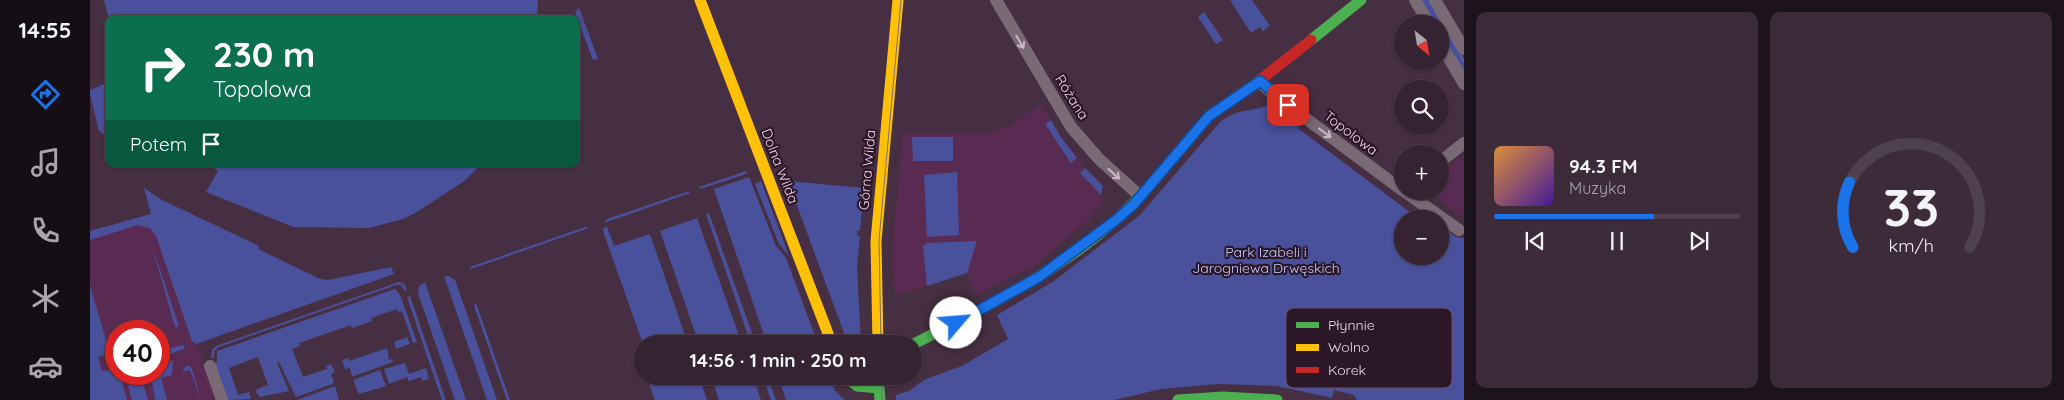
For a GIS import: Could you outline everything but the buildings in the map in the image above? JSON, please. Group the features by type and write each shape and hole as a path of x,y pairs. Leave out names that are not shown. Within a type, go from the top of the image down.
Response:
{"street":[{"name":"Dolna Wilda","path":"700,0 829,335"},
{"name":"Górna Wilda","path":"878,335 876,241 898,0"},
{"name":"Różana","path":"996,0 1071,126 1099,159 1140,196"},
{"path":"922,340 976,313 1039,277 1116,220 1140,196 1209,116 1260,81 1361,0"},
{"path":"1415,0 1423,15"},
{"path":"1435,0 1464,49"},
{"path":"1449,58 1464,84"},
{"name":"Topolowa","path":"1260,81 1273,94 1394,183"},
{"path":"1449,155 1464,143"},
{"name":"Topolowa","path":"1417,200 1459,230"},
{"path":"210,366 222,400"},
{"path":"856,385 879,388"},
{"path":"1178,400 1232,397 1277,400"}],"shaded area":[{"path":"1041,104 1060,136 1085,168 1102,185 1101,195 1106,201 1094,213 1091,220 1085,222 1029,272 1026,269 977,295 966,273 896,296 892,257 903,134 986,133 1009,126"},
{"path":"1464,154 1464,218 1440,200 1449,200 1449,165"},
{"path":"151,214 217,400 90,400 90,231"}],"green space":[{"path":"104,0 538,0 537,15 108,15"},
{"path":"1230,0 1252,0 1270,26 1263,31 1260,27 1251,33"},
{"path":"1420,0 1430,0 1439,15 1429,15"},
{"path":"579,8 598,59 593,60 580,25 580,15 576,15 575,12"},
{"path":"1204,12 1223,40 1216,44 1198,17"},
{"path":"1449,33 1464,59 1464,75 1449,49"},
{"path":"105,84 105,135 99,131 90,90"},
{"name":"Park Izabeli i Jarogniewa Drwęskich","path":"1270,104 1285,109 1297,118 1299,129 1407,210 1394,210 1394,265 1449,265 1449,232 1456,237 1464,238 1464,400 1357,400 1354,395 1334,390 1332,398 1286,388 1452,388 1452,308 1286,308 1286,388 1218,384 1161,389 1114,400 896,400 896,395 909,391 918,385 922,385 922,382 926,379 962,366 1008,339 997,315 1054,281 1140,215 1220,122 1234,114"},
{"path":"1051,120 1060,136 1077,158 1071,163 1045,124"},
{"path":"912,137 953,137 953,161 913,161"},
{"path":"213,167 479,167 464,181 417,212 403,219 369,228 293,227 206,192 218,171"},
{"path":"1085,168 1103,186 1101,195 1080,173"},
{"path":"746,171 747,173 743,175 700,189 699,187"},
{"path":"957,172 959,235 927,237 924,175"},
{"path":"749,177 776,246 786,258 815,335 764,335 714,189"},
{"path":"761,181 789,256 779,244 755,184"},
{"path":"788,181 864,188 860,231 857,231 857,235 860,236 857,267 861,335 845,335"},
{"path":"144,188 162,200 259,246 258,249 320,279 328,280 391,267 394,274 196,344 192,341 156,236 150,228 138,225 90,240 90,231 151,214"},
{"path":"689,191 690,193 604,223 607,219"},
{"path":"709,213 753,335 748,335 706,214"},
{"path":"697,218 739,335 696,335 660,231"},
{"path":"585,227 589,228 471,269 470,267"},
{"path":"607,227 614,246 650,234 685,335 640,335 603,228"},
{"path":"977,241 967,273 927,286 923,246 927,243"},
{"path":"151,243 179,326 175,327"},
{"path":"444,276 455,280 497,400 487,400"},
{"path":"399,282 404,284 407,290 405,291 401,285 396,285 219,347 214,351 214,358 211,358 212,350 216,346"},
{"path":"425,282 466,400 455,400 418,293 419,286"},
{"path":"90,286 105,337 105,355 98,357 102,371 105,371 105,385 123,385 127,400 90,400"},
{"path":"395,289 400,295 417,342 413,343 402,311 398,312 397,309 371,318 372,321 352,328 351,325 299,343 300,346 292,349 303,377 327,369 326,366 331,364 335,372 331,374 334,382 332,384 296,397 279,362 277,363 289,391 260,397 256,392 257,389 268,385 258,357 229,368 238,395 249,392 251,399 226,400 213,364 217,362 217,351"},
{"path":"410,296 445,400 442,400 407,297"},
{"path":"476,303 510,400 507,400 474,306"},
{"path":"407,337 410,344 396,349 394,342"},
{"path":"185,346 184,349 170,354 170,349"},
{"path":"387,348 389,360 392,359 393,362 354,376 352,376 350,368 345,369 342,360 348,358 349,361"},
{"path":"170,361 173,361 172,375 170,376"},
{"path":"405,363 409,374 426,368 429,379 423,381 421,377 409,381 407,377 389,384 384,369"},
{"path":"186,366 190,366 192,369 201,400 190,370 182,372"},
{"path":"380,370 386,386 359,394 353,380"},
{"path":"128,385 143,385 148,400 132,400"},
{"path":"152,385 163,385 167,400 155,400"},
{"path":"649,385 702,385 707,400 655,400"},
{"path":"714,385 756,385 761,400 719,400"},
{"path":"766,385 770,385 776,400 771,400"},
{"path":"781,385 833,385 835,391 845,400 786,400"},
{"path":"335,386 339,400 297,400"}],"tram line":[{"path":"881,335 879,240 901,0"},
{"path":"1429,0 1464,61"},
{"path":"1455,56 1464,71"},
{"path":"882,385 882,400"}],"traffic: fast":[{"path":"1311,40 1361,0"},
{"path":"922,340 1040,276 1070,256 1127,210 1152,183"},
{"path":"856,385 879,388 880,400"},
{"path":"1178,400 1223,397 1277,400"}],"traffic: slow":[{"path":"700,0 829,335"},
{"path":"878,335 876,241 898,0"}],"traffic: jam":[{"path":"1152,183 1209,116 1259,81 1311,40"}],"route":[{"path":"956,323 1039,277 1116,220 1134,204 1209,116 1260,81 1288,105"}]}
